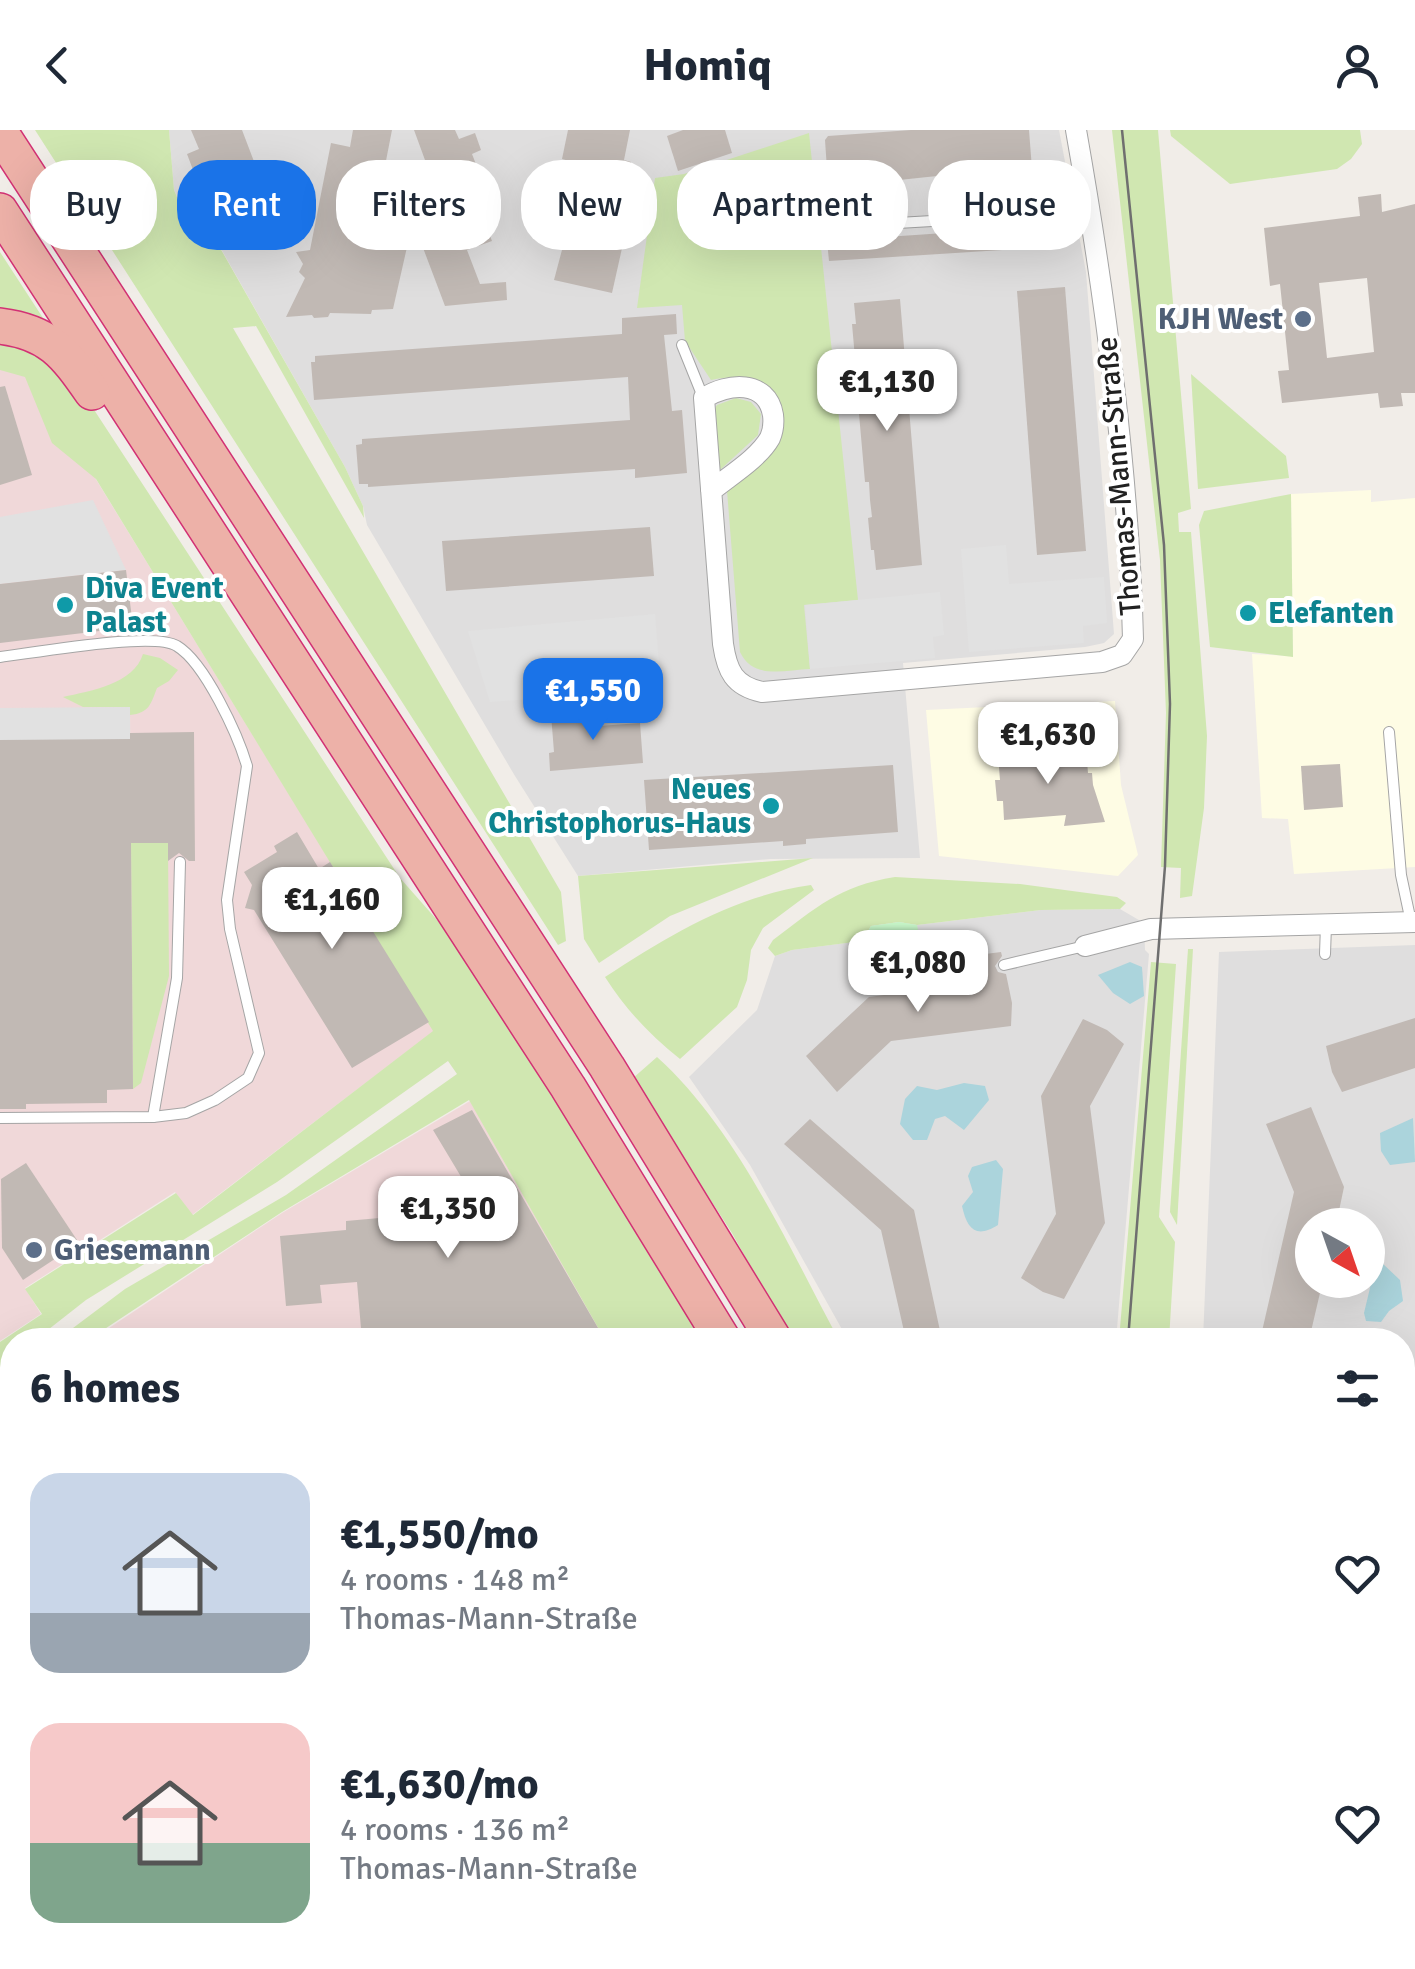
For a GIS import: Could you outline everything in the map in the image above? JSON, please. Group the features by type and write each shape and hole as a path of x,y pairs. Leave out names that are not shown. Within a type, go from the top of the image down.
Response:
{"highway":[{"path":"0,132 607,1067 767,1328"},
{"path":"0,211 578,1102 716,1328"},
{"path":"0,326 31,331 54,344 74,366 152,483 176,508 207,530"}],"street":[{"name":"Thomas-Mann-Straße","path":"1076,130 1081,160"},
{"name":"Thomas-Mann-Straße","path":"704,398 716,592 726,667 738,684 762,692 1102,662 1122,655 1132,639 1128,536 1091,218"},
{"path":"704,398 729,386 748,387 770,404 774,424 760,449 711,491"},
{"path":"1085,946 1150,929 1413,922"}],"lane":[{"path":"682,345 704,398"},
{"path":"0,657 142,640 176,645 202,675 242,748 247,766 227,900 230,930 259,1053 248,1078 216,1100 186,1113 153,1117 0,1118"},
{"path":"1389,732 1401,875 1413,922"},
{"path":"153,1117 177,978 180,862"},
{"path":"1325,954 1326,924"},
{"path":"1004,965 1085,946"}],"shaded area":[{"path":"169,130 1059,130 1065,160 928,160 928,250 1082,250 1114,634 1104,643 1085,647 903,663 920,858 770,859 578,876 367,525 345,467 222,250 316,250 316,160 177,160 177,197"},
{"path":"0,364 29,370 434,1031 192,1215 175,1192 25,1288 41,1314 20,1328 0,1328"},
{"path":"1371,490 1371,502 1415,498 1415,867 1294,874 1288,819 1262,818 1252,654 1293,656 1291,494"},
{"path":"93,500 126,570 0,584 0,517"},
{"path":"1006,545 1009,584 1104,577 1107,623 1083,626 1084,643 969,652 961,549"},
{"path":"940,592 944,635 933,637 935,658 810,669 805,605"},
{"path":"655,614 661,689 490,702 468,631"},
{"path":"1115,701 1121,785 1138,855 1118,876 939,856 926,710"},
{"path":"130,707 131,805 0,807 0,708"},
{"path":"1120,909 1144,923 1145,950 1149,954 1117,1328 841,1328 750,1165 689,1077 757,1010 775,956 861,941 871,926 899,922 917,925 1041,910"},
{"path":"1415,945 1415,1328 1203,1328 1219,952"},
{"path":"470,1101 598,1328 109,1328 282,1213"}],"green space":[{"path":"35,130 169,130 177,197 177,250 221,250 345,467 363,506 364,518 256,326 233,328 561,892 566,941 558,945 112,250 157,250 157,160 54,160"},
{"path":"1112,130 1158,130 1191,509 1178,513 1179,532 1191,532 1207,736 1204,808 1192,896 1180,898 1181,868 1161,867 1166,713 1160,560"},
{"path":"1170,130 1360,130 1362,144 1337,169 1230,184 1171,136"},
{"path":"809,133 812,160 727,160"},
{"path":"677,175 677,250 821,250 858,600 804,605 810,669 761,670 740,652 727,491 774,449 783,425 782,411 777,398 756,382 741,378 711,380 685,341 682,305 637,308 645,250 657,250 657,178"},
{"path":"0,252 43,318 0,310"},
{"path":"0,335 70,373 400,878 452,937 626,1209 697,1328 598,1328 469,1100 282,1212 106,1328 73,1328 125,1289 286,1195 457,1074 448,1061 277,1182 86,1300 50,1328 21,1328 42,1314 25,1289 176,1193 193,1215 433,1031 96,479 52,443 25,377 0,370"},
{"path":"1191,374 1286,456 1289,478 1198,489"},
{"path":"736,398 751,402 761,414 758,435 721,469 715,469 713,411 717,405"},
{"path":"1291,494 1293,657 1210,647 1199,525 1204,511"},
{"path":"143,654 160,658 178,670 157,688 142,712 130,715 129,707 83,707 63,697 121,679"},
{"path":"131,843 168,843 169,976 141,1083 133,1089"},
{"path":"813,858 670,916 599,963 584,939 578,876"},
{"path":"895,877 1020,884 1117,897 1126,903 1120,909 1041,910 917,925 899,922 871,926 862,941 792,950 775,956 768,948 803,917 843,892"},
{"path":"811,885 814,890 763,928 751,950 747,980 737,1007 680,1059 639,1021 605,977 703,919 755,898"},
{"path":"899,922 917,925 921,944 863,952 862,941 871,926"},
{"path":"1188,949 1193,949 1177,1225 1170,1212"},
{"path":"1151,962 1176,964 1159,1217 1175,1242 1170,1328 1120,1328"},
{"path":"657,1057 712,1118 759,1190 833,1328 784,1328 732,1233 632,1079"}],"water":[{"path":"1130,962 1142,967 1144,996 1130,1004 1113,993 1098,975"},
{"path":"964,1083 985,1086 989,1100 964,1130 945,1116 935,1119 927,1140 913,1140 900,1124 905,1099 917,1086 937,1090"},
{"path":"1413,1118 1415,1162 1390,1165 1381,1151 1380,1133"},
{"path":"996,1160 1003,1169 998,1225 978,1231 970,1226 962,1206 973,1192 968,1176 972,1167"},
{"path":"1385,1266 1400,1280 1403,1301 1381,1322 1366,1321 1368,1298 1385,1298"}],"building":[{"path":"191,130 242,130 253,160 189,160 187,154 199,149"},
{"path":"353,130 392,130 386,160 336,160 336,250 406,250 393,309 372,310 371,314 286,317 305,278 299,272 303,264 296,252 316,250 316,219 331,143 350,147"},
{"path":"414,130 455,130 459,139 475,133 481,150 472,154 474,160 425,160"},
{"path":"568,130 630,130 624,160 562,159"},
{"path":"683,130 725,130 732,153 711,160 677,160 677,168 667,136"},
{"path":"911,130 1029,130 1031,160 928,160 928,177 908,179 908,160 826,160 828,136"},
{"path":"1381,194 1382,212 1415,204 1415,393 1401,393 1403,406 1380,408 1378,393 1282,403 1278,371 1289,370 1280,284 1270,286 1264,228 1360,216 1358,197","holes":["1367,278 1374,352 1327,358 1319,283"]},
{"path":"928,234 928,250 1003,250 829,261 828,250 908,250 908,236"},
{"path":"424,250 467,250 480,284 506,282 507,300 445,306"},
{"path":"562,250 622,250 612,293 554,280"},
{"path":"1065,287 1086,551 1037,555 1017,291"},
{"path":"900,299 922,565 876,570 857,391 859,358 855,358 852,324 856,324 854,303"},
{"path":"676,314 677,334 664,335 672,411 682,410 687,473 635,478 635,469 368,487 359,484 356,445 362,444 362,439 630,420 628,377 314,400 311,362 315,362 315,356 622,334 622,318"},
{"path":"5,386 32,475 0,485 0,387"},
{"path":"650,527 654,576 446,591 442,541"},
{"name":"Diva Event Palast","path":"126,570 133,627 0,643 0,584"},
{"path":"551,714 598,714 599,726 640,723 643,763 550,771 549,753 554,752"},
{"path":"194,732 195,861 179,853 168,861 168,843 131,843 133,1089 107,1090 107,1103 26,1104 26,1109 0,1109 0,740 130,739 130,733"},
{"path":"1086,749 1088,773 1092,773 1105,822 1064,826 1066,815 1004,820 1003,801 997,801 995,780 1000,780 998,755"},
{"path":"1340,764 1343,807 1304,810 1301,766"},
{"name":"Neues Christophorus-Haus","path":"893,765 898,832 806,839 806,844 783,846 783,841 649,850 644,780"},
{"path":"297,832 319,869 330,862 429,1022 352,1068 254,910 245,908 252,885 244,872 277,852 274,846"},
{"path":"1001,952 995,966 998,972 1006,974 1012,1003 1011,1026 891,1041 837,1092 806,1056 869,997 936,988 931,961"},
{"path":"1415,1018 1415,1068 1342,1092 1326,1046"},
{"path":"1083,1019 1107,1030 1124,1044 1090,1106 1105,1223 1064,1299 1021,1278 1056,1214 1041,1096"},
{"path":"1311,1107 1344,1187 1340,1208 1295,1208 1295,1298 1319,1298 1312,1328 1263,1328 1294,1192 1266,1124"},
{"path":"472,1110 598,1328 361,1328 357,1282 320,1285 322,1303 286,1306 280,1236 346,1230 346,1221 424,1214 422,1189 466,1185 433,1130"},
{"path":"810,1119 914,1210 939,1328 903,1328 881,1230 784,1144"},
{"path":"26,1163 79,1243 23,1280 2,1248 1,1179"}],"tram line":[{"path":"1122,130 1164,545 1170,704 1165,866 1129,1328"}],"place":[{"name":"KJH West","path":"1303,319"},
{"name":"Diva Event Palast","path":"65,605"},
{"name":"Elefanten","path":"1248,613"},
{"name":"Neues Christophorus-Haus","path":"771,806"},
{"name":"Griesemann","path":"34,1250"}]}
